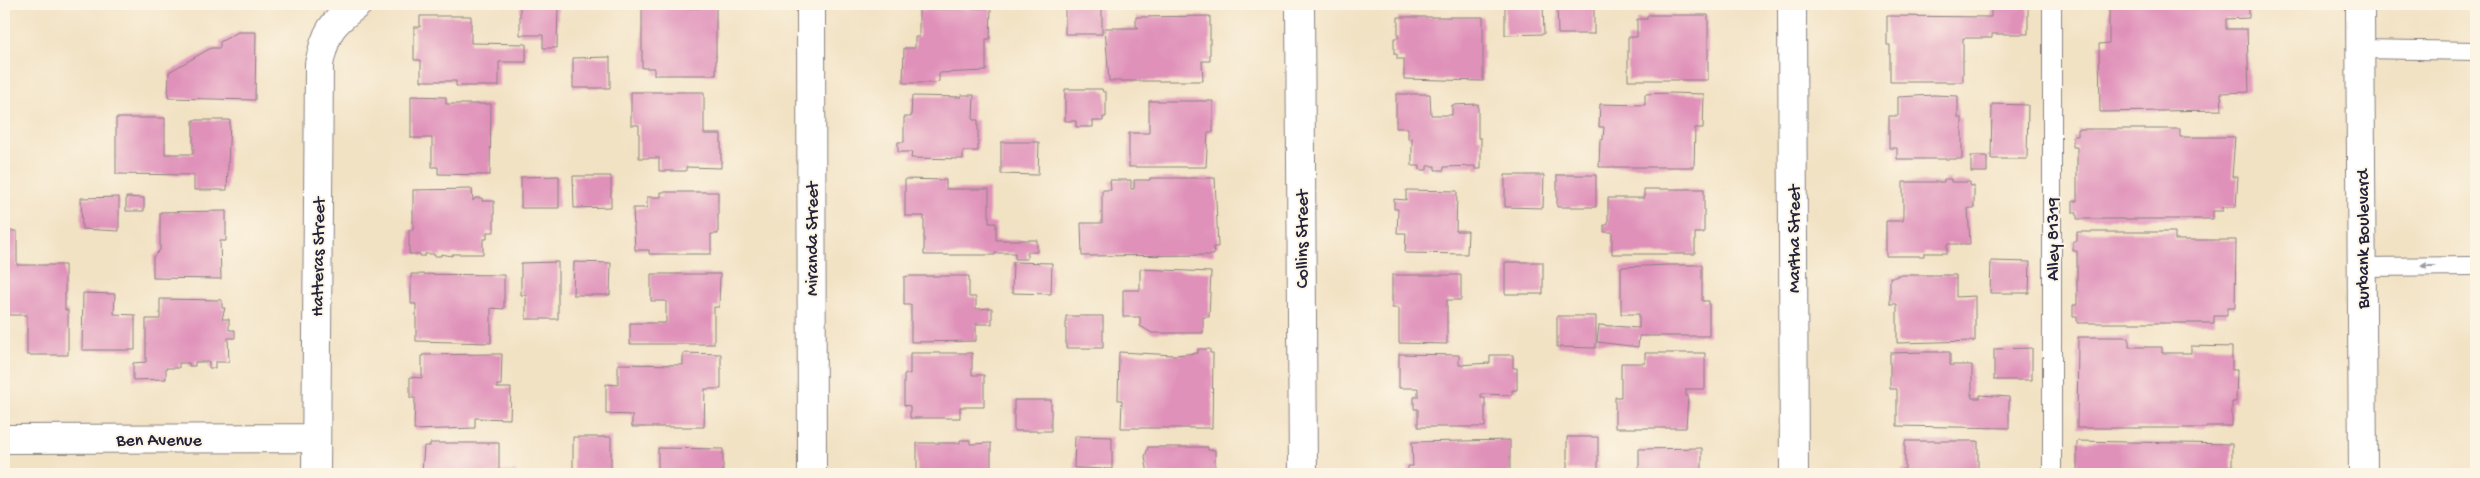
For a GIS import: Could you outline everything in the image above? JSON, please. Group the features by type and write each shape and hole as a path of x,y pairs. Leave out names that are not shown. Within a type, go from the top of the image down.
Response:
{"street":[{"name":"Hatteras Street","path":"316,474 319,64 324,40 334,22 358,4"},
{"name":"Miranda Street","path":"810,4 812,474"},
{"name":"Collins Street","path":"1300,4 1303,474"},
{"name":"Martha Street","path":"1792,4 1794,474"},
{"name":"Burbank Boulevard","path":"2360,4 2362,49 2363,474"},
{"name":"Ben Avenue","path":"4,439 315,438"}],"lane":[{"name":"Alley 81319","path":"2052,4 2052,474"},
{"path":"2362,49 2476,50"},
{"path":"2362,267 2476,266"}],"building":[{"path":"520,4 558,4 557,48 543,48 543,35 520,35"},
{"path":"700,4 716,4 716,75 654,75 654,68 642,68 642,8 700,8"},
{"path":"1065,4 1102,4 1102,34 1065,34"},
{"path":"1505,4 1543,4 1544,34 1505,35"},
{"path":"1557,4 1594,4 1594,34 1558,34"},
{"path":"1991,4 2028,4 2028,34 1992,34 1992,38 1963,38 1963,82 1890,82 1890,45 1887,45 1887,16 1991,17"},
{"path":"2109,4 2249,4 2249,18 2226,19 2226,29 2247,29 2249,92 2221,93 2222,110 2100,112 2099,44 2109,43"},
{"path":"991,8 990,39 986,39 986,71 939,73 939,81 936,83 903,83 904,48 915,48 915,37 919,37 919,10"},
{"path":"1647,15 1708,15 1708,80 1628,80 1628,37 1637,37 1637,19 1647,19"},
{"path":"420,16 471,16 471,43 526,44 526,62 499,62 499,86 456,86 456,81 421,81 421,60 414,60 414,27 420,27"},
{"path":"1210,16 1210,61 1202,61 1203,81 1109,81 1105,28 1139,28 1136,26 1136,17"},
{"path":"1398,17 1483,17 1483,81 1404,79 1404,59 1397,59 1397,54 1394,54 1394,38 1398,38"},
{"path":"238,32 256,32 255,100 168,98 169,72 211,48 220,48 220,42"},
{"path":"610,57 610,88 573,88 573,58"},
{"path":"1065,89 1102,89 1103,92 1106,92 1106,117 1103,117 1103,121 1093,121 1093,127 1076,127 1076,121 1065,121"},
{"path":"631,92 704,92 704,134 721,134 721,168 686,167 686,171 659,171 659,158 639,158 639,125 631,125"},
{"path":"1396,94 1430,94 1431,115 1452,115 1452,105 1478,104 1478,138 1481,138 1481,169 1475,169 1475,166 1444,167 1444,170 1435,170 1435,166 1427,166 1427,170 1420,170 1420,166 1412,166 1412,138 1408,139 1408,128 1396,128"},
{"path":"1645,94 1704,94 1703,128 1695,128 1694,167 1599,167 1600,140 1603,140 1604,127 1599,127 1600,104 1645,105"},
{"path":"961,95 974,95 973,120 978,120 978,151 963,151 963,159 911,158 912,152 898,152 898,142 904,142 904,117 911,117 912,96 961,97"},
{"path":"411,96 446,97 446,104 491,104 490,175 438,174 438,167 432,167 432,138 411,138"},
{"path":"1958,96 1958,118 1962,118 1962,159 1897,159 1897,148 1889,148 1889,116 1898,116 1898,97"},
{"path":"1149,101 1213,101 1213,132 1208,132 1206,167 1129,167 1129,133 1149,133"},
{"path":"2474,103 2476,103 2476,140 2474,140"},
{"path":"1992,104 2028,105 2027,159 1991,159"},
{"path":"116,118 165,118 165,154 193,154 193,120 230,120 227,190 194,190 194,175 116,174"},
{"path":"2078,129 2180,129 2180,137 2235,137 2232,177 2238,177 2236,207 2223,207 2223,211 2213,211 2213,219 2077,219 2077,213 2073,213 2073,201 2077,201 2077,147 2073,147 2073,136 2078,136"},
{"path":"1001,142 1039,142 1038,175 1001,174"},
{"path":"1971,156 1987,156 1987,172 1971,172"},
{"path":"1505,175 1544,175 1543,208 1505,207"},
{"path":"1557,175 1596,175 1596,207 1557,207"},
{"path":"559,176 559,208 521,208 521,177"},
{"path":"573,176 611,176 611,207 574,208"},
{"path":"1150,178 1215,178 1218,247 1213,247 1214,255 1082,256 1081,223 1102,223 1102,190 1111,190 1110,180 1131,180 1131,189 1134,189 1134,180 1150,180"},
{"path":"905,179 946,180 946,189 989,189 989,223 996,223 996,240 1037,240 1037,252 1027,252 1027,259 1015,259 1015,253 995,253 995,255 924,255 924,216 905,216"},
{"path":"1944,179 1951,179 1951,182 1970,182 1970,186 1974,186 1974,208 1968,208 1970,244 1947,244 1947,253 1924,253 1924,256 1886,256 1886,221 1903,221 1903,182 1944,182"},
{"path":"472,189 473,201 475,198 482,198 482,201 494,201 494,232 487,232 487,239 483,239 483,254 452,254 452,256 441,254 441,256 434,256 434,254 425,254 425,256 420,256 420,254 409,254 409,230 413,230 413,190"},
{"path":"1644,189 1704,189 1704,233 1695,233 1695,254 1612,254 1612,232 1604,232 1604,225 1608,225 1608,198 1644,198"},
{"path":"1406,190 1457,191 1456,231 1468,231 1467,254 1405,253 1406,233 1397,233 1398,209 1394,209 1394,199 1406,200"},
{"path":"661,192 718,192 718,234 711,234 711,254 649,254 649,250 635,250 633,208 647,208 647,197 661,197"},
{"path":"119,197 119,231 82,229 81,198"},
{"path":"126,197 144,198 144,211 126,211"},
{"path":"226,211 226,241 220,241 221,279 153,278 153,257 160,250 160,212"},
{"path":"4,231 17,231 17,265 65,265 68,355 27,355 27,315 4,315"},
{"path":"2077,232 2175,232 2175,240 2236,240 2235,308 2227,308 2227,316 2214,316 2214,323 2077,323 2077,316 2073,316 2073,305 2077,305 2077,251 2073,251 2073,241 2077,241"},
{"path":"1991,261 2030,262 2029,293 1990,293"},
{"path":"558,262 558,319 526,319 526,295 521,295 521,263"},
{"path":"574,262 611,263 610,295 573,295"},
{"path":"1013,262 1052,263 1051,294 1012,293"},
{"path":"1505,262 1543,262 1543,294 1505,294"},
{"path":"1702,265 1702,301 1709,301 1709,336 1639,336 1638,347 1597,342 1599,325 1639,328 1639,314 1621,314 1621,267"},
{"path":"1140,269 1211,272 1209,317 1203,317 1203,333 1152,333 1140,326 1140,317 1123,317 1123,290 1140,290"},
{"path":"411,274 504,275 504,309 491,308 491,343 416,341 416,304 411,304"},
{"path":"651,274 720,274 719,307 714,307 714,344 630,344 630,323 666,323 666,301 651,301"},
{"path":"1392,275 1461,275 1461,300 1447,300 1447,344 1399,343 1399,308 1392,308"},
{"path":"1897,275 1956,275 1956,297 1975,296 1975,341 1897,343 1897,304 1890,304 1890,277 1897,277"},
{"path":"969,276 969,297 976,297 976,309 992,308 992,324 976,324 976,341 911,342 911,305 904,305 904,277"},
{"path":"83,293 115,294 114,314 135,315 135,350 82,350"},
{"path":"160,299 222,300 222,308 225,308 222,319 229,319 229,330 235,330 235,338 228,338 229,362 215,362 215,368 209,368 209,362 195,362 195,366 189,366 189,363 179,363 179,368 166,368 166,379 133,380 133,363 146,362 146,319 160,319"},
{"path":"1066,316 1103,316 1103,348 1066,348"},
{"path":"1557,316 1596,316 1596,348 1557,347"},
{"path":"2078,337 2129,337 2129,347 2162,347 2162,353 2191,353 2191,346 2232,347 2232,370 2237,370 2236,402 2232,402 2232,426 2206,426 2206,428 2077,428"},
{"path":"2032,348 2032,380 1994,380 1994,349"},
{"path":"1198,349 1210,349 1210,353 1213,353 1212,428 1121,428 1122,400 1118,400 1119,352 1175,355 1198,353"},
{"path":"1950,352 1950,365 1972,365 1972,398 1980,398 1980,395 2009,397 2009,428 1897,426 1897,389 1890,389 1890,353"},
{"path":"683,353 721,354 721,389 705,389 704,427 632,427 632,415 606,414 606,384 618,385 618,364 683,365"},
{"path":"910,353 972,353 972,375 984,375 984,407 960,407 960,418 910,418 910,406 904,405 904,374 910,374"},
{"path":"1645,353 1705,353 1705,389 1686,389 1686,396 1688,396 1686,428 1615,428 1615,397 1621,397 1621,363 1645,363"},
{"path":"502,354 501,385 497,385 497,388 511,388 510,419 475,418 475,428 414,430 415,398 410,398 410,377 422,378 422,355"},
{"path":"1399,354 1459,355 1459,365 1490,363 1490,355 1513,355 1513,368 1517,368 1517,390 1512,390 1512,395 1481,394 1481,398 1485,398 1485,427 1418,427 1418,409 1414,409 1414,397 1418,397 1418,388 1399,388"},
{"path":"1014,400 1051,400 1051,431 1014,431"},
{"path":"1075,436 1112,437 1112,469 1074,468"},
{"path":"573,437 611,437 611,469 573,469"},
{"path":"1567,437 1598,437 1598,470 1567,470"},
{"path":"960,440 970,440 970,444 991,443 991,471 987,471 987,474 917,474 917,443 960,443"},
{"path":"1510,440 1510,474 1408,474 1408,466 1413,466 1412,442"},
{"path":"1905,441 1978,441 1978,473 1902,474 1902,469 1905,469"},
{"path":"2077,441 2232,444 2232,468 2237,468 2236,474 2077,474"},
{"path":"430,443 499,443 499,471 516,471 516,474 425,474 425,472 422,472 424,446 430,446"},
{"path":"1148,447 1208,447 1208,450 1215,450 1215,474 1148,474 1145,457"},
{"path":"658,448 723,449 723,474 673,474 673,472 658,472"},
{"path":"1702,448 1702,474 1630,474 1630,471 1639,470 1639,449"}]}
